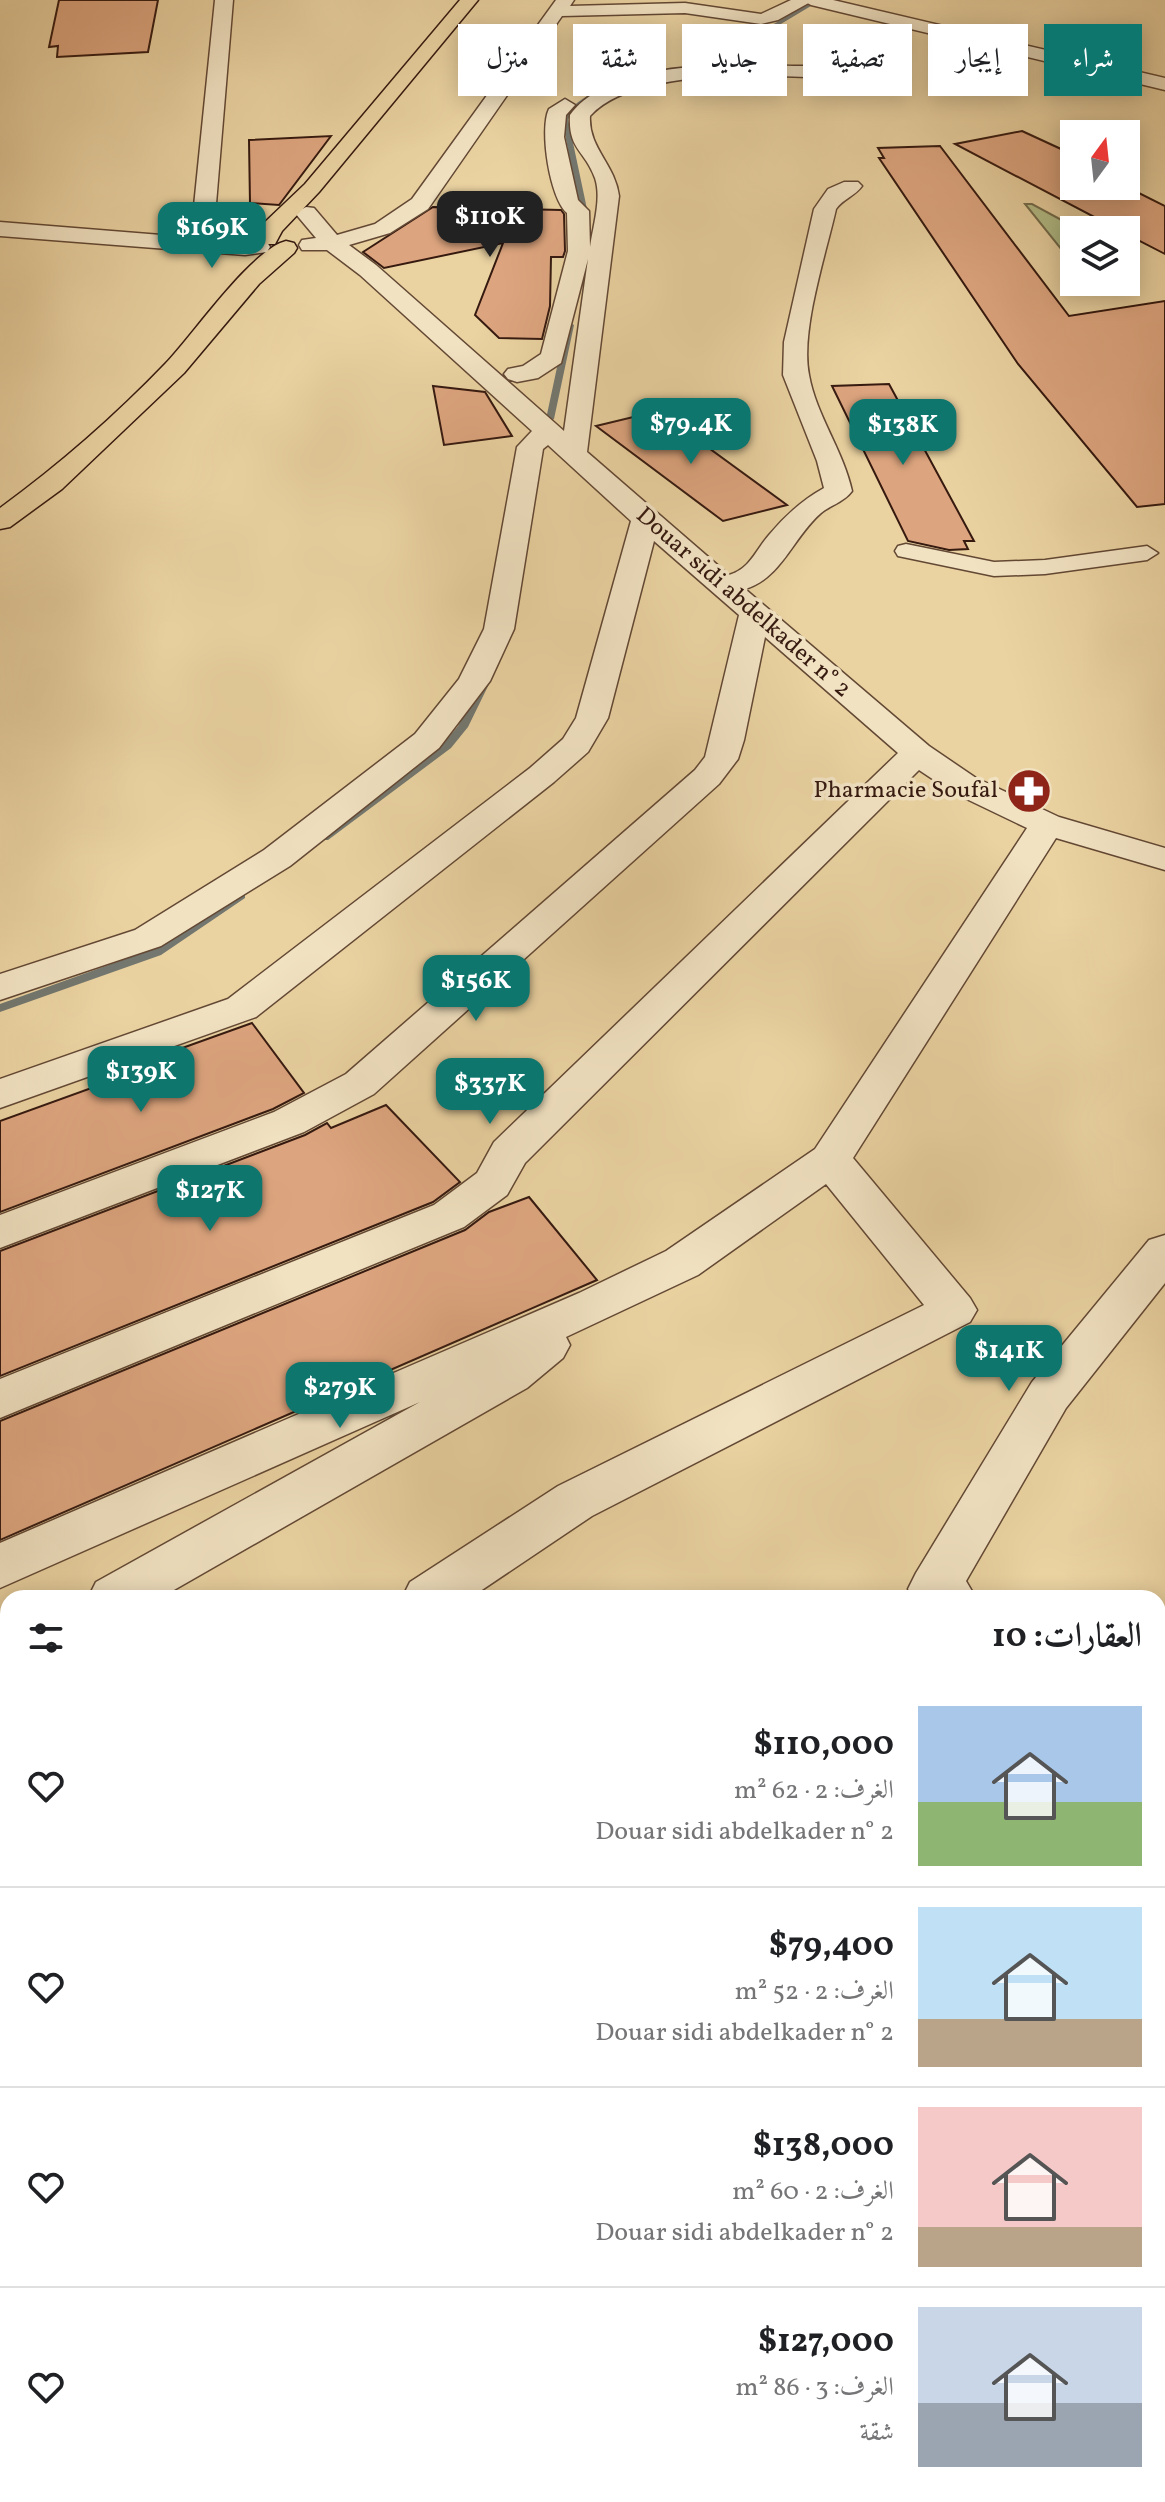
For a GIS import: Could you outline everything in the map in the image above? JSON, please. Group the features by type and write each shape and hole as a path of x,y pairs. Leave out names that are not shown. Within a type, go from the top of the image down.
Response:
{"main road":[{"path":"276,245 272,228 312,188 469,0"},
{"path":"0,521 52,483 175,368 276,245 303,231 312,188"}],"street":[{"path":"224,0 203,209 211,229 225,239 276,245"},
{"path":"783,24 816,1"},
{"path":"0,229 166,244 276,245 332,243 392,225 420,204 561,6 685,8 761,19 816,1 1165,84"},
{"path":"574,452 608,196 606,178 579,134 580,115 597,98 627,85 697,73 751,70 803,72"},
{"path":"517,374 529,373 552,358 579,251 578,211 568,203 554,137 556,113 577,96"},
{"path":"723,586 750,578 766,564 779,541 812,506 838,491 835,470 795,373 796,340 825,209 836,194 851,186"},
{"name":"Douar sidi abdelkader n° 2","path":"306,213 332,243 368,270 646,519 917,753 964,785 1047,824 1165,859"},
{"path":"166,244 211,229"},
{"name":"Douar sidi abdelkader n° 2","path":"276,245 368,270"},
{"path":"0,987 148,938 277,858 427,741 474,681 499,629 530,447 547,431"},
{"path":"0,1094 242,1008 542,775 576,745 592,718 646,519"},
{"path":"906,551 994,569 1045,567 1147,553"},
{"path":"0,1232 289,1122 360,1084 707,777 721,759 728,740 754,614"},
{"path":"0,1399 449,1216 492,1184 509,1153 917,753"},
{"path":"0,1566 595,1305 682,1263 830,1160 1047,824"},
{"path":"440,1590 575,1501 954,1310 830,1160"},
{"path":"936,1590 1049,1395 1165,1252"},
{"path":"128,1590 510,1375 595,1305"}],"green space":[{"path":"1025,204 1032,204 1060,219 1060,248"}],"building":[{"path":"59,0 158,0 148,52 57,57 58,46 49,47"},
{"path":"1022,131 1060,149 1060,199 955,144"},
{"path":"331,136 279,205 250,203 249,140"},
{"path":"940,146 1069,316 1165,301 1165,504 1137,507 1018,364 879,158 884,158 878,148"},
{"path":"1140,194 1165,206 1165,254 1140,241 1140,216 1092,216 1062,200 1140,200"},
{"path":"433,207 561,210 564,214 565,251 563,257 551,257 550,306 542,339 499,338 475,315 503,243 384,268 363,252"},
{"path":"889,384 974,541 964,541 968,549 949,550 908,541 832,386"},
{"path":"433,386 485,392 512,436 444,445"},
{"path":"658,411 787,505 723,521 596,426"},
{"path":"252,1023 304,1093 273,1109 0,1212 0,1121 122,1077 118,1071"},
{"path":"386,1105 460,1182 433,1202 0,1376 0,1251 305,1135 327,1123 331,1128"},
{"path":"529,1197 597,1280 0,1540 0,1421 465,1230 489,1212"}],"waterway":[{"path":"681,71 717,60 818,0"},
{"path":"585,222 565,119 590,96"},
{"path":"550,419 570,325"},
{"path":"324,838 447,746 463,727 486,680"},
{"path":"0,1008 157,952 241,895"}],"place":[{"name":"Pharmacie Soufal","path":"1029,791"}]}
